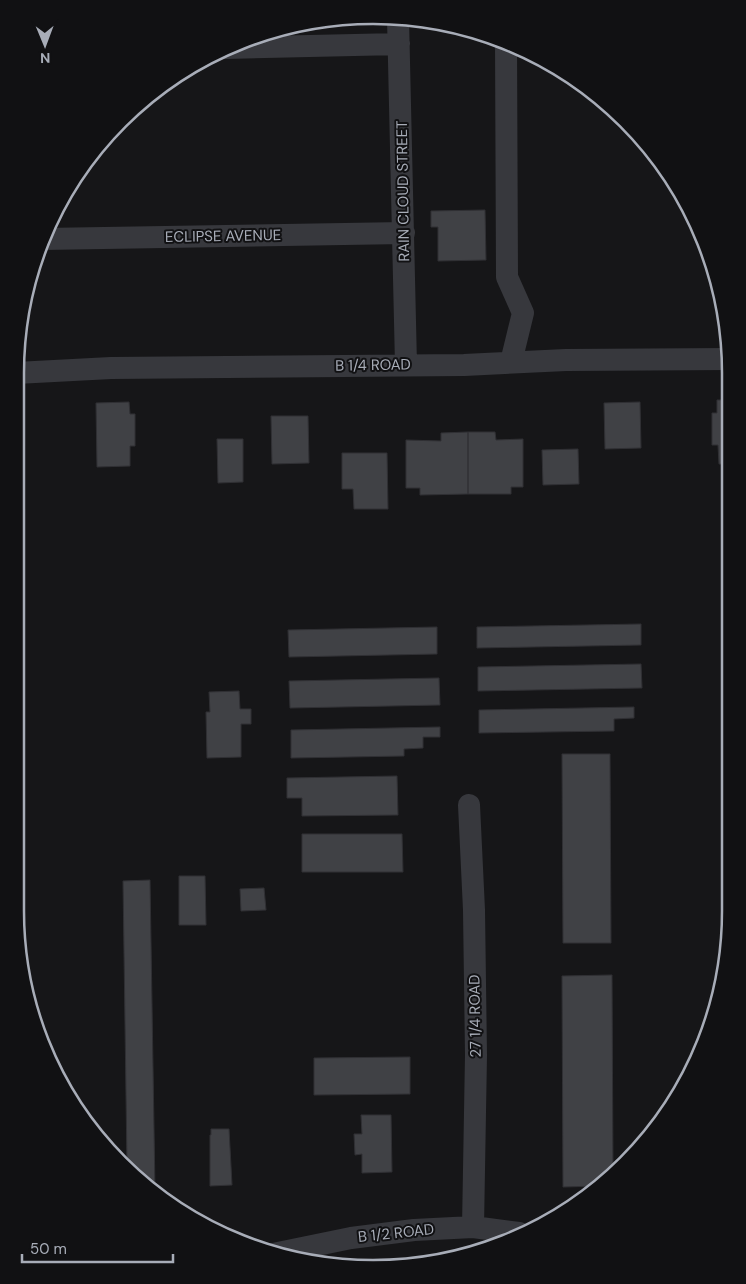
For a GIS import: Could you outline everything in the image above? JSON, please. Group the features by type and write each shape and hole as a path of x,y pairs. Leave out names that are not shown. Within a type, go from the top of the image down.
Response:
{"street":[{"name":"RAIN CLOUD STREET","path":"398,24 406,365"},
{"path":"246,48 400,44"},
{"path":"506,50 507,277 523,313 511,362"},
{"name":"ECLIPSE AVENUE","path":"50,239 404,233"},
{"name":"B 1/4 ROAD","path":"24,373 111,368 722,359"},
{"name":"27 1/4 ROAD","path":"469,805 474,910 476,1055 473,1228"},
{"name":"B 1/2 ROAD","path":"292,1250 351,1238 414,1230 473,1228 511,1232"}],"building":[{"path":"485,210 486,260 438,261 438,227 431,227 431,211"},
{"path":"717,400 722,400 722,464 719,464 718,445 712,445 712,413 717,413"},
{"path":"129,402 130,414 135,414 135,446 130,446 130,466 97,467 96,403"},
{"path":"640,402 641,448 605,449 604,403"},
{"path":"271,416 308,416 309,463 272,464"},
{"path":"468,432 468,494 420,495 420,488 406,488 406,440 441,441 441,433"},
{"path":"468,432 495,432 496,440 523,439 523,487 511,487 511,494 468,494"},
{"path":"217,439 243,439 243,482 218,483"},
{"path":"578,449 579,484 543,485 542,450"},
{"path":"342,453 387,453 388,509 354,509 353,489 342,489"},
{"path":"641,624 641,645 477,648 477,627"},
{"path":"437,627 437,654 289,657 288,630"},
{"path":"641,664 642,688 478,691 478,667"},
{"path":"439,678 440,705 290,708 289,681"},
{"path":"239,691 240,709 251,709 251,724 241,724 241,757 207,758 206,712 210,712 209,692"},
{"path":"634,707 634,718 614,719 614,731 479,733 479,710"},
{"path":"440,727 440,737 423,737 423,748 404,749 404,756 291,758 291,730"},
{"path":"562,754 610,754 611,943 563,943"},
{"path":"397,776 398,815 302,816 302,798 287,798 287,778"},
{"path":"302,834 402,834 403,872 302,872"},
{"path":"179,876 205,876 206,925 179,925"},
{"path":"150,880 155,1184 127,1159 123,881"},
{"path":"264,888 266,910 241,911 240,889"},
{"path":"612,975 613,1165 588,1186 563,1187 562,976"},
{"path":"410,1057 410,1094 314,1095 314,1058"},
{"path":"361,1115 391,1115 392,1172 362,1173 362,1154 355,1155 354,1134 362,1134"},
{"path":"211,1129 229,1129 232,1185 210,1186"}]}
